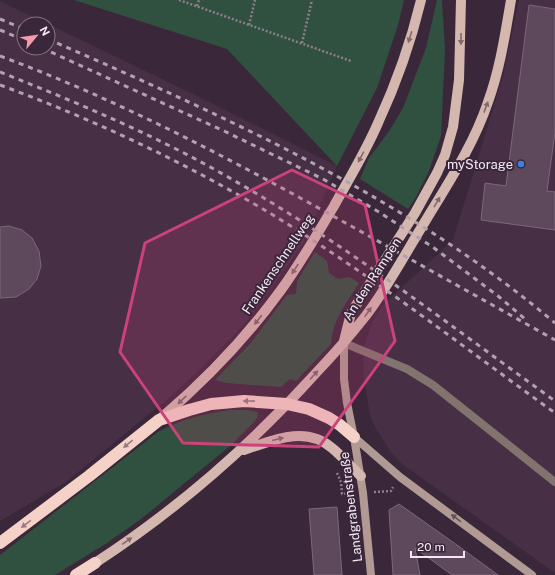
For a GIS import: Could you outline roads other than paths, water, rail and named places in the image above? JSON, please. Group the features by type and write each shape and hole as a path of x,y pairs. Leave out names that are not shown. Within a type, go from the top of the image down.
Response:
{"highway":[{"path":"159,420 189,410 221,403 244,401 288,404 309,409 324,415 340,425 354,437"},
{"name":"Frankenschnellweg","path":"0,543 89,476 159,420"},
{"path":"76,575 95,563"}],"main road":[{"name":"Frankenschnellweg","path":"159,420 217,367 245,336 282,289 315,238 378,123 405,54 421,0"},
{"path":"461,0 460,80 453,127 445,155 415,213 351,313 344,343 344,379 354,437 400,477 532,575"},
{"name":"An den Rampen","path":"344,343 371,308 447,185 479,126 495,81 511,0"},
{"path":"95,563 158,519 241,451 288,404 344,343"},
{"path":"241,451 282,437 292,436 317,438 331,447 361,476"},
{"name":"Landgrabenstraße","path":"354,437 361,476 371,575"}],"lane":[{"path":"344,343 407,369 433,385 555,482"}],"railway":[{"path":"0,19 16,26"},
{"path":"0,30 16,37"},
{"path":"56,42 115,68 247,130 376,198 438,236 498,278 555,323"},
{"path":"56,54 224,131 323,179 379,212 434,248 498,296 525,319"},
{"path":"0,56 100,97 196,143 291,193 555,340"},
{"path":"0,72 144,133 173,147 271,202 394,284 555,401"},
{"path":"0,85 70,113 140,144 207,178 273,215 381,286 555,413"}],"place":[{"name":"myStorage","path":"521,164"}]}
